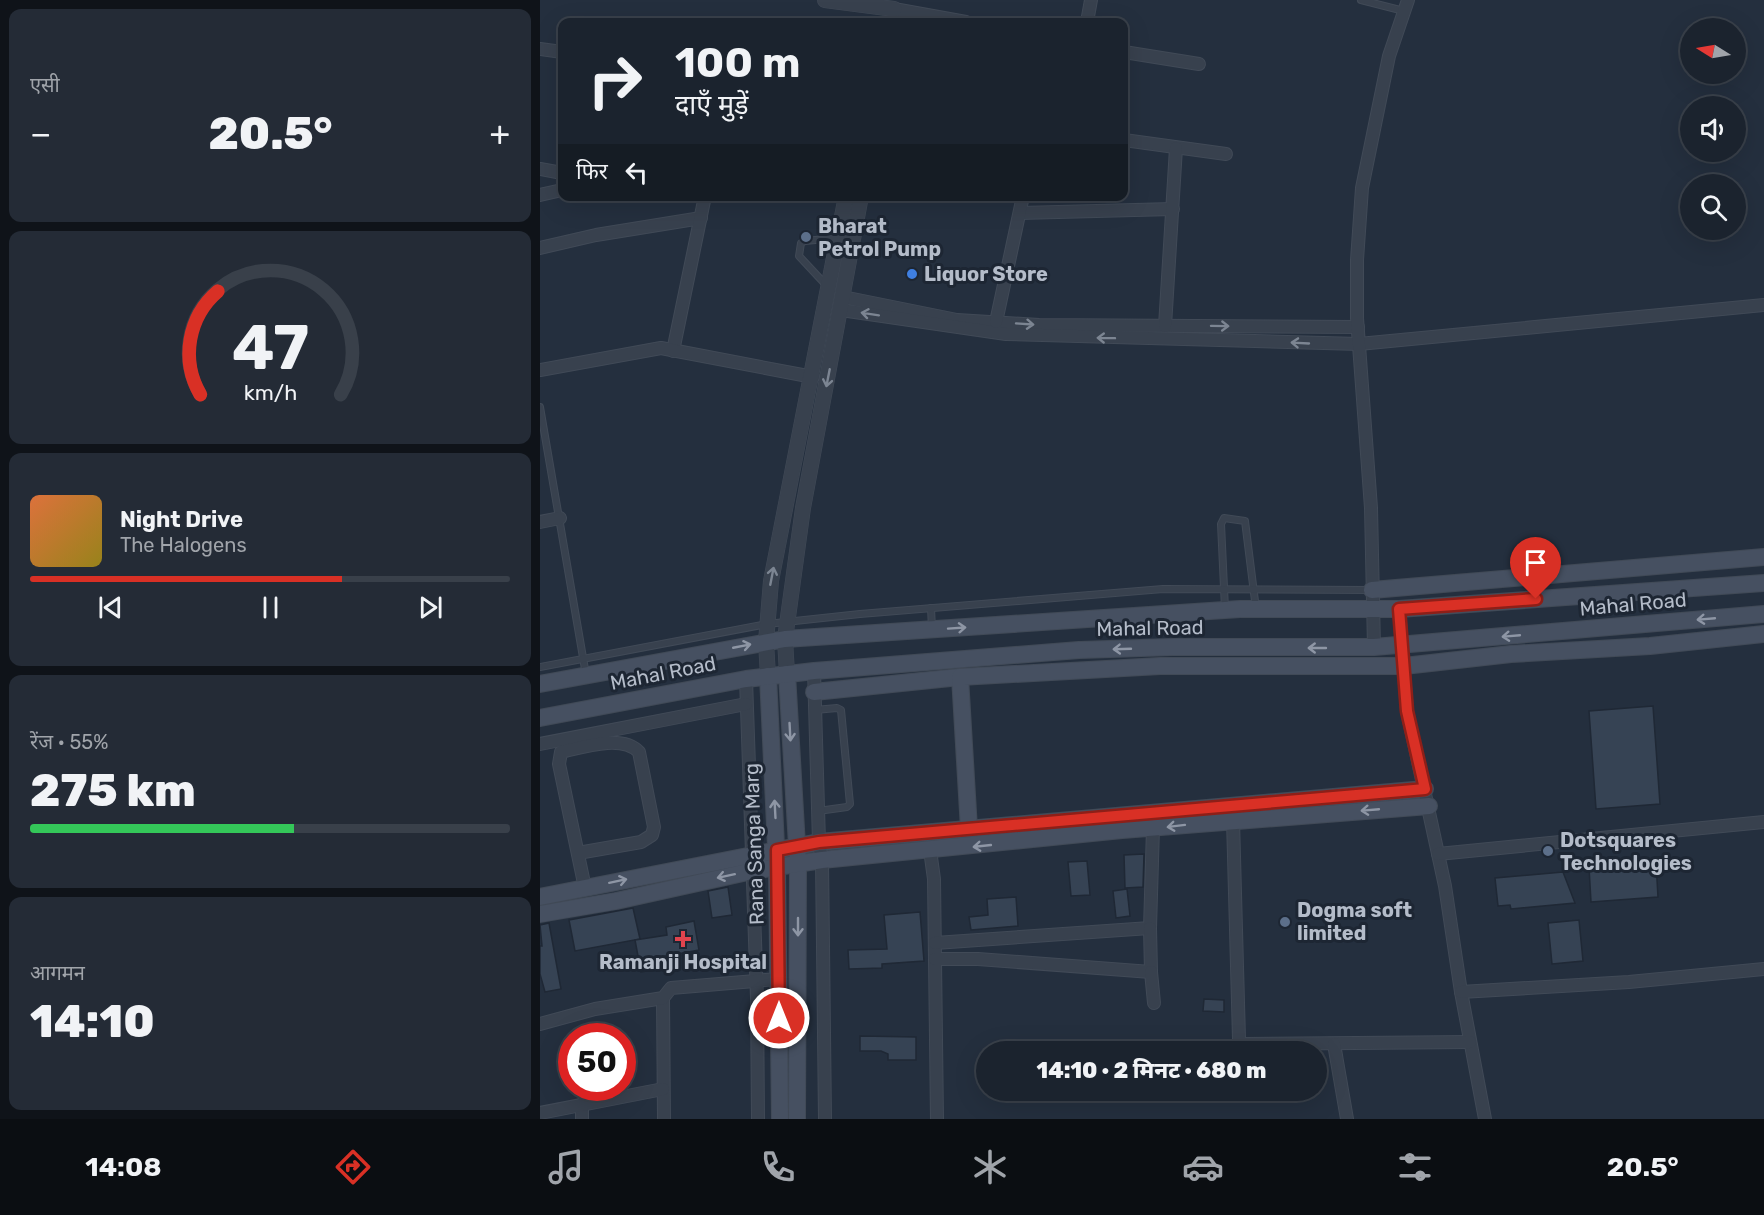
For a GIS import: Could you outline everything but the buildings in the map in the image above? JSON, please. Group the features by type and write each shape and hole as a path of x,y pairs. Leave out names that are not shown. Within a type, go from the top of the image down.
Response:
{"main road":[{"path":"1372,590 1764,557"},
{"name":"Mahal Road","path":"540,684 585,667 785,639 1225,610 1399,609 1764,583"},
{"name":"Mahal Road","path":"540,718 746,679 814,670 1053,652 1173,647 1374,647 1764,614"},
{"path":"814,692 960,677 1160,666 1404,666 1511,654 1650,646 1764,634"},
{"path":"1053,652 1054,672"},
{"name":"Rana Sanga Marg","path":"787,674 798,863 797,1119"},
{"name":"Rana Sanga Marg","path":"768,676 777,850 780,1119"},
{"path":"960,677 969,829"},
{"path":"540,914 616,902 752,863 777,850 819,842 1425,789"},
{"path":"540,897 752,863 777,868 822,860 1233,820 1429,806"}],"street":[{"path":"825,0 940,18"},
{"path":"1088,18 1091,0"},
{"path":"1374,647 1371,508 1358,327 1357,260 1362,188 1389,56 1406,5"},
{"path":"540,49 558,51"},
{"path":"1128,53 1198,64"},
{"path":"1128,141 1226,154"},
{"path":"1165,326 1176,148"},
{"path":"540,169 558,171"},
{"path":"540,195 558,191"},
{"path":"673,351 704,201"},
{"path":"768,676 766,642 771,581 813,377 838,299 839,237 845,201"},
{"path":"787,674 785,639 803,508 838,299 860,201"},
{"path":"996,322 1022,201"},
{"path":"1020,213 1173,209"},
{"path":"540,248 596,235 701,218"},
{"path":"838,299 957,320 1165,326 1358,327"},
{"path":"838,299 1006,334 1359,344 1764,305"},
{"path":"540,370 661,348 813,377"},
{"path":"540,522 560,518"},
{"path":"1399,609 1407,711 1429,806 1485,1119"},
{"path":"814,670 819,842 822,860 825,1119"},
{"path":"746,679 757,980 758,1119"},
{"path":"560,746 747,704"},
{"path":"540,744 560,746 621,742 632,744 639,752 654,826 652,835 641,842 578,853"},
{"path":"560,746 559,764 585,888"},
{"path":"1233,820 1239,1039 1242,1044 1470,1042"},
{"path":"1438,854 1764,822"},
{"path":"1153,828 1150,928 1154,1003"},
{"path":"930,850 934,879 936,1119"},
{"path":"935,943 1150,928"},
{"path":"935,959 1055,964 1151,972"},
{"path":"1461,992 1629,982 1764,969"},
{"path":"664,1119 663,998 671,988 778,979"},
{"path":"540,1024 595,1009 663,998"},
{"path":"1334,1044 1347,1119"},
{"path":"540,1113 663,1089"},
{"path":"582,1104 582,1119"}],"lane":[{"path":"1361,0 1406,5"},
{"path":"838,299 799,256 800,247 805,241 826,241 839,237"},
{"path":"540,407 585,667"},
{"path":"1225,610 1221,520 1242,519 1246,524 1256,609"},
{"path":"540,667 585,667 767,624 931,608 1163,589 1372,590"},
{"path":"931,608 932,630"},
{"path":"815,710 841,710 850,804 847,807 818,811"}],"place":[{"name":"Bharat Petrol Pump","path":"806,237"},
{"name":"Liquor Store","path":"912,274"},
{"name":"Dotsquares Technologies","path":"1548,851"},
{"name":"Dogma soft limited","path":"1285,922"},
{"name":"Ramanji Hospital","path":"683,939"}],"route":[{"path":"779,1018 777,850 819,842 1107,815 1166,812 1292,798 1388,794 1425,789 1407,711 1399,609 1536,599"}]}
